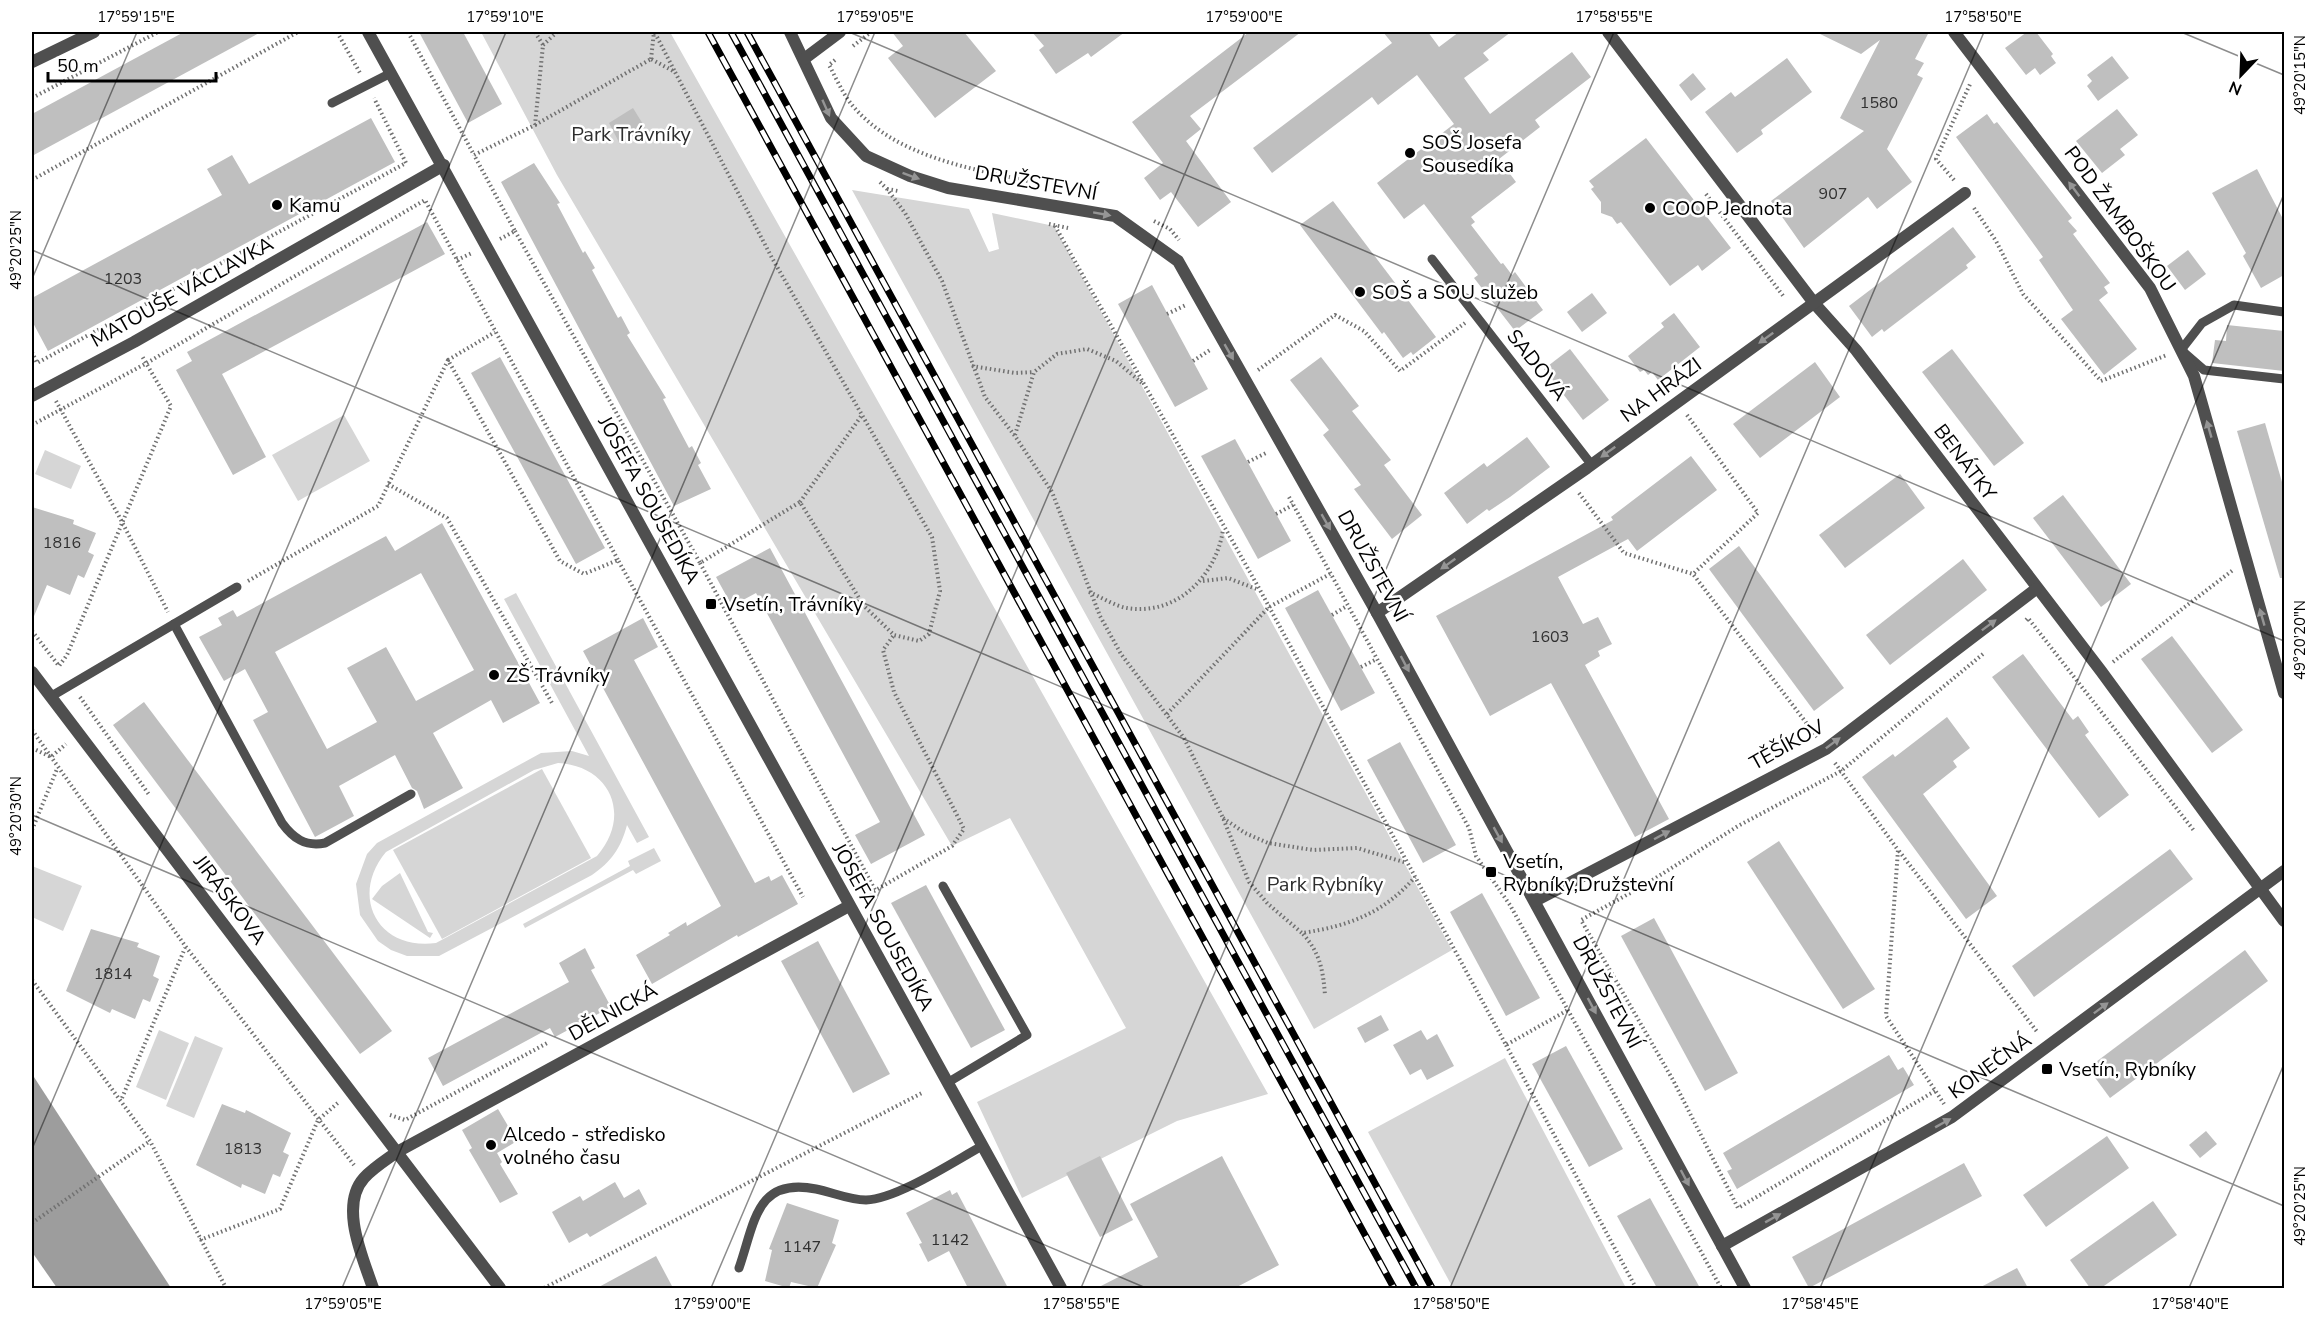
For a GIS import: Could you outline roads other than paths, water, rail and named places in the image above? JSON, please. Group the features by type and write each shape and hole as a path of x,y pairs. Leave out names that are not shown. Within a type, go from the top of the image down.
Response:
{"street":[{"path":"32,62 94,32"},
{"name":"JOSEFA SOUSEDÍKA","path":"368,32 444,165 849,906 1061,1288"},
{"name":"DRUŽSTEVNÍ","path":"790,32 831,118 866,156 910,176 948,188 1115,216 1178,261 1377,613 1745,1288"},
{"path":"804,59 840,32"},
{"name":"BENÁTKY","path":"1608,32 1814,303 1856,350 2036,589 2101,671 2284,921"},
{"name":"POD ŽAMBOŠKOU","path":"1954,32 2150,288 2194,376 2284,693"},
{"name":"MATOUŠE VÁCLAVKA","path":"32,396 134,342 444,165"},
{"name":"NA HRÁZI","path":"1377,613 1591,465 1965,193"},
{"name":"TĚŠÍKOV","path":"1535,901 1826,749 2036,589"},
{"name":"JIRÁSKOVA","path":"32,672 500,1288"},
{"path":"2262,888 2284,871"},
{"name":"KONEČNÁ","path":"1722,1246 1952,1117 2262,888"},
{"name":"DĚLNICKÁ","path":"397,1152 849,906"},
{"path":"373,1288 352,1225 356,1191 364,1178 397,1152"}],"lane":[{"path":"332,103 391,73"},
{"name":"SADOVÁ","path":"1432,260 1591,465"},
{"path":"2284,312 2234,305 2202,323 2181,350 2204,370 2284,379"},
{"path":"50,696 237,587"},
{"path":"174,624 282,823 291,835 314,845 325,843 411,794"},
{"path":"943,886 1027,1035 947,1083"},
{"path":"739,1268 761,1205 773,1192 786,1186 804,1187 866,1200 897,1192 982,1146"}],"railway":[{"path":"708,32 1394,1288"},
{"path":"731,32 1416,1288"},
{"path":"747,32 1432,1288"}],"place":[{"name":"SOŠ Josefa Sousedíka","path":"1410,153"},
{"name":"Kamu","path":"277,205"},
{"name":"COOP Jednota","path":"1650,208"},
{"name":"SOŠ a SOU služeb","path":"1360,292"},
{"name":"Vsetín, Trávníky","path":"711,604"},
{"name":"ZŠ Trávníky","path":"494,675"},
{"name":"Vsetín, Rybníky,Družstevní","path":"1491,872"},
{"name":"Vsetín, Rybníky","path":"2047,1069"},
{"name":"Alcedo - středisko volného času","path":"491,1145"}],"park label":[{"name":"Park Trávníky","path":"631,134"},
{"name":"Park Rybníky","path":"1325,884"}]}
